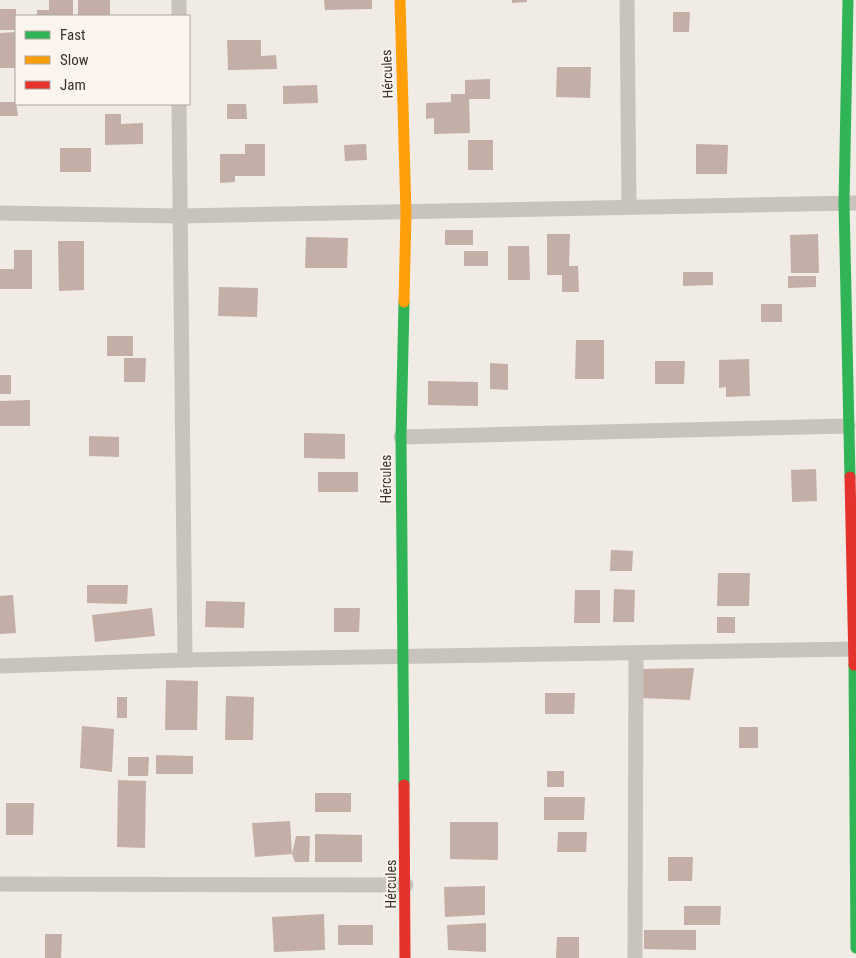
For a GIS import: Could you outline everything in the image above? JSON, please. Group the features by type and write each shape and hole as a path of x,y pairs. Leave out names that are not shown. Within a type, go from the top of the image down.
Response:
{"street":[{"path":"178,0 179,15"},
{"name":"Hércules","path":"400,0 406,213 401,437 406,884 405,958"},
{"path":"627,0 629,207"},
{"path":"848,0 850,203 848,426 855,649 856,948"},
{"path":"179,105 185,660"},
{"path":"0,213 180,216 850,203"},
{"path":"401,437 848,426"},
{"path":"0,666 185,660 403,658 855,649"},
{"path":"635,958 636,654"},
{"path":"0,884 406,884"}],"building":[{"path":"49,0 73,0 73,15 37,15 37,10 49,10"},
{"path":"78,0 110,0 110,15 78,15"},
{"path":"324,0 372,0 372,9 325,10"},
{"path":"512,0 527,0 527,2 512,3"},
{"path":"0,9 16,9 15,30 0,30"},
{"path":"673,12 690,12 689,32 673,32"},
{"path":"15,32 15,68 0,68 0,33"},
{"path":"227,40 261,40 261,56 276,55 277,69 228,70"},
{"path":"557,67 591,67 590,98 556,97"},
{"path":"490,79 490,99 469,99 470,133 434,134 434,118 426,119 426,103 451,102 451,94 465,94 465,80"},
{"path":"317,85 318,103 283,104 283,86"},
{"path":"0,102 15,102 18,116 0,116"},
{"path":"227,104 246,104 247,119 227,119"},
{"path":"105,114 121,114 121,124 143,123 143,144 105,145"},
{"path":"468,140 493,140 493,170 468,170"},
{"path":"245,144 265,144 265,176 235,176 235,182 220,183 220,154 245,154"},
{"path":"366,144 367,160 345,161 344,145"},
{"path":"696,144 728,145 727,174 696,174"},
{"path":"60,148 91,148 91,172 60,172"},
{"path":"445,230 473,230 473,245 445,245"},
{"path":"547,234 570,234 569,266 578,266 579,292 562,292 562,275 547,275"},
{"path":"818,234 819,273 791,273 790,235"},
{"path":"306,237 348,238 347,268 305,268"},
{"path":"58,241 84,241 84,290 59,291"},
{"path":"508,246 529,246 530,280 508,280"},
{"path":"14,250 32,250 32,289 0,289 0,269 14,269"},
{"path":"464,251 488,251 488,266 464,266"},
{"path":"683,272 713,272 713,285 683,286"},
{"path":"788,276 816,276 816,287 788,288"},
{"path":"219,287 258,288 257,317 218,316"},
{"path":"761,304 782,304 782,322 761,322"},
{"path":"107,336 133,336 133,356 107,356"},
{"path":"576,340 604,340 604,379 575,379"},
{"path":"124,358 146,358 145,382 124,382"},
{"path":"749,359 750,396 726,397 726,387 719,388 719,360"},
{"path":"655,361 685,361 684,384 655,384"},
{"path":"490,363 508,364 508,390 490,389"},
{"path":"0,375 11,375 11,394 0,394"},
{"path":"428,381 478,382 478,406 428,405"},
{"path":"30,400 30,426 0,426 0,401"},
{"path":"304,433 345,434 345,459 304,458"},
{"path":"89,436 119,437 119,457 89,456"},
{"path":"816,469 817,501 792,502 791,470"},
{"path":"318,472 358,472 358,492 318,492"},
{"path":"611,550 633,551 632,571 610,571"},
{"path":"718,573 750,573 749,606 717,606"},
{"path":"87,585 128,585 127,604 87,603"},
{"path":"614,589 635,590 634,622 613,622"},
{"path":"575,590 600,590 600,623 574,623"},
{"path":"13,595 16,633 0,634 0,596"},
{"path":"206,601 245,602 244,628 205,627"},
{"path":"152,608 155,636 95,642 92,615"},
{"path":"334,608 360,608 359,632 334,632"},
{"path":"717,617 735,617 735,633 717,633"},
{"path":"694,668 690,700 641,698 640,669"},
{"path":"166,680 198,681 197,730 165,730"},
{"path":"545,693 575,693 574,714 545,714"},
{"path":"226,696 254,697 253,740 225,740"},
{"path":"117,697 127,697 127,718 117,718"},
{"path":"82,726 114,729 112,772 80,768"},
{"path":"739,727 758,727 758,748 739,748"},
{"path":"156,755 193,756 193,774 156,774"},
{"path":"128,757 149,757 148,776 128,776"},
{"path":"547,771 564,771 564,787 547,787"},
{"path":"118,780 146,781 145,848 117,847"},
{"path":"315,793 351,793 351,812 315,812"},
{"path":"544,797 585,797 584,820 544,820"},
{"path":"6,803 34,803 33,835 6,835"},
{"path":"290,821 292,854 255,857 252,823"},
{"path":"450,822 498,822 498,860 450,859"},
{"path":"558,832 587,832 586,852 557,852"},
{"path":"315,834 362,835 362,862 315,862"},
{"path":"296,836 310,836 309,862 295,862 292,854"},
{"path":"668,857 693,857 692,881 668,881"},
{"path":"485,886 485,915 445,917 444,887"},
{"path":"684,906 721,906 720,925 684,925"},
{"path":"324,914 325,950 274,952 272,917"},
{"path":"486,923 486,952 448,950 447,925"},
{"path":"338,925 373,925 373,945 338,945"},
{"path":"644,930 696,930 696,950 644,949"},
{"path":"45,934 62,934 61,958 45,958"},
{"path":"557,937 579,937 579,958 556,958"}],"traffic: fast":[{"path":"848,0 844,203 850,477"},
{"path":"404,302 401,437 404,785"},
{"path":"854,665 856,948"}],"traffic: slow":[{"path":"400,0 406,213 404,302"}],"traffic: jam":[{"path":"850,477 854,665"},
{"path":"404,785 405,958"}]}
